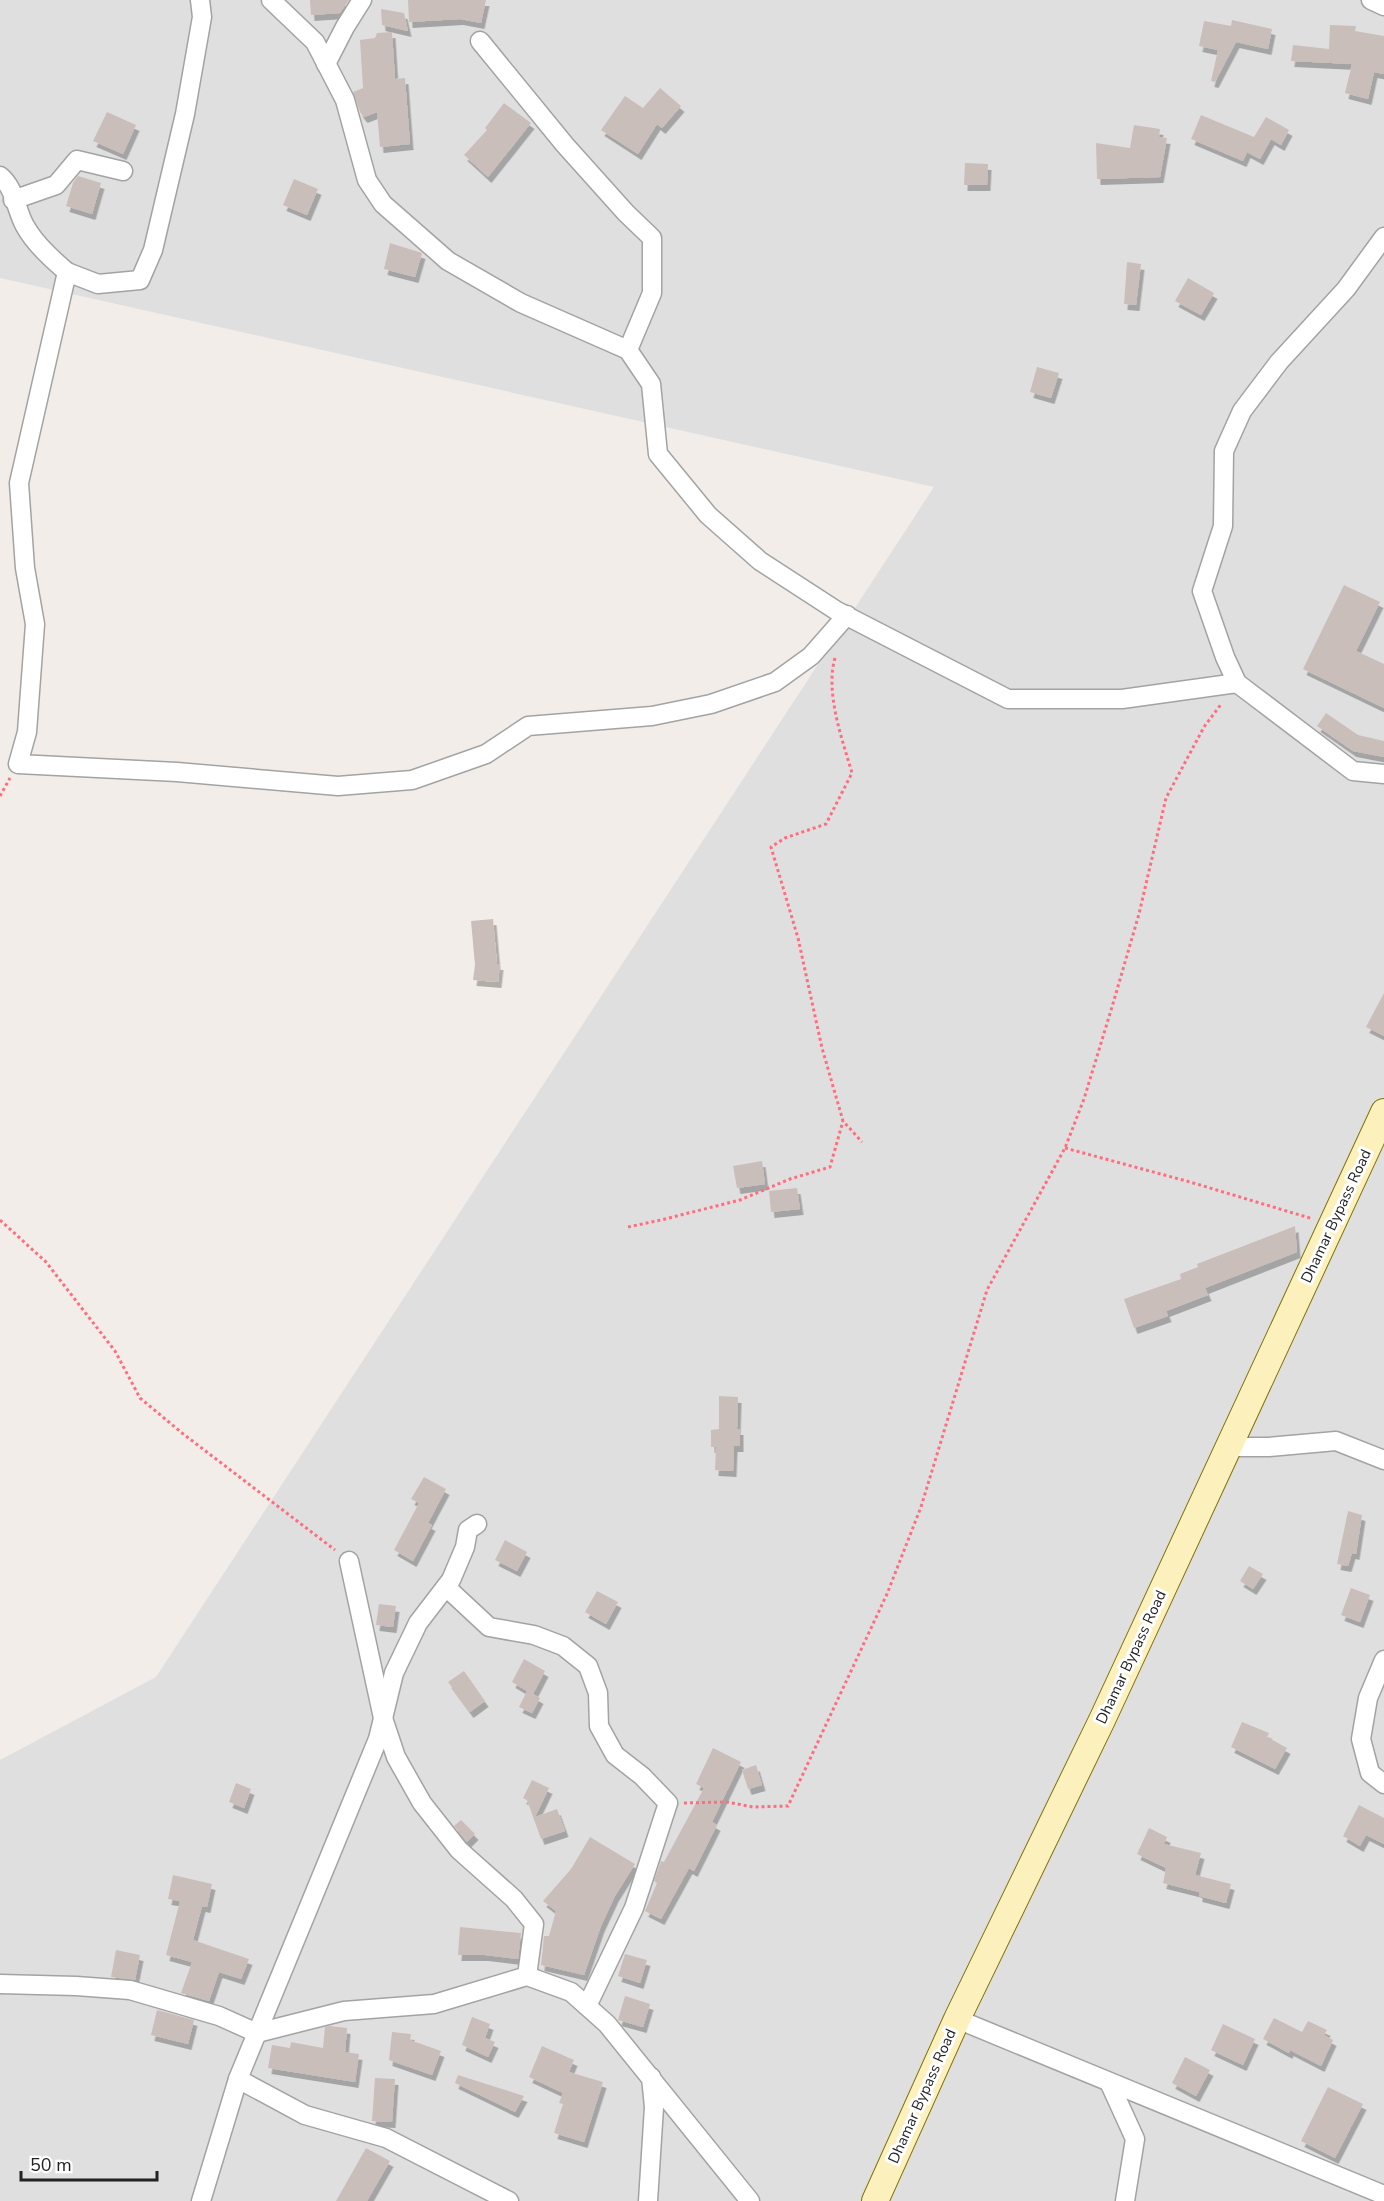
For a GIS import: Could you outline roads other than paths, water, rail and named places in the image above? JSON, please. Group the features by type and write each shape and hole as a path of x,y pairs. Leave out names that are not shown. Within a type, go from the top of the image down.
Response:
{"main road":[{"name":"Dhamar Bypass Road","path":"875,2201 957,2019 1102,1720 1384,1112"}],"street":[{"path":"0,176 9,183 13,200 26,227 48,255 67,272 98,284 140,280 153,250 185,114 202,16 200,0"},
{"path":"271,0 315,42 345,100 367,180 383,204 448,261 521,303 628,350 651,384 658,454 708,515 760,561 847,615 1008,699 1122,699 1237,683"},
{"path":"326,64 362,0"},
{"path":"1371,0 1384,6"},
{"path":"480,41 565,145 626,213 652,238 652,293 628,350"},
{"path":"13,200 56,185 77,160 123,171"},
{"path":"1384,237 1346,289 1279,362 1242,411 1224,451 1223,526 1202,591 1225,657 1237,683 1353,771 1384,774"},
{"path":"67,272 19,483 25,568 35,624 27,732 18,764 177,772 338,786 412,780 486,754 528,726 652,716 711,704 775,682 811,656 847,615"},
{"path":"1229,1447 1269,1447 1336,1441 1384,1460"},
{"path":"201,2201 238,2079 378,1739 394,1672 418,1623 451,1580 465,1547 468,1530 477,1524"},
{"path":"349,1561 383,1718 396,1757 422,1803 459,1850 514,1899 534,1924 527,1976"},
{"path":"446,1587 489,1627 534,1635 563,1646 588,1666 598,1693 600,1726 615,1755 642,1776 669,1803 634,1908 587,2006"},
{"path":"1384,1660 1368,1698 1361,1738 1370,1773 1384,1784"},
{"path":"0,1984 130,1990 219,2016 257,2033 344,2011 434,2004 527,1976 571,1992 607,2024 750,2201"},
{"path":"957,2019 1384,2195"},
{"path":"648,2201 654,2107 651,2077"},
{"path":"238,2079 305,2115 386,2138 509,2201"},
{"path":"1109,2082 1135,2139 1125,2201"}]}
